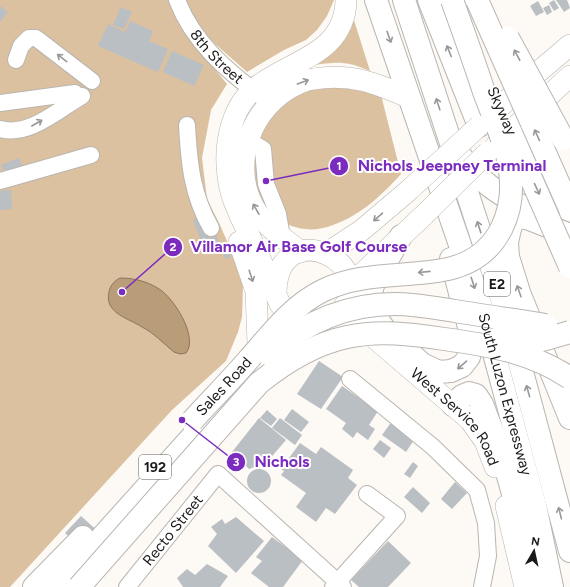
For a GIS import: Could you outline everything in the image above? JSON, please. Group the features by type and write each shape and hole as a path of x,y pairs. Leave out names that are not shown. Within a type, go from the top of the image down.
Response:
{"highway":[{"name":"South Luzon Expressway","path":"376,0 482,309 535,505 552,587"},
{"name":"South Luzon Expressway","path":"404,0 505,308 539,429 570,551"},
{"path":"429,0 479,126"},
{"path":"34,587 92,528 230,380 285,318 303,303 321,291 346,281 429,272 456,266 481,254 496,238 504,226 509,205 511,187 508,158 453,0"},
{"name":"Skyway","path":"453,0 570,267"},
{"name":"Skyway","path":"477,0 570,209"},
{"path":"489,0 570,152"},
{"path":"450,140 473,173 492,189 570,234"},
{"path":"570,234 527,218 519,217 511,226 507,248 509,261 520,295 570,418"},
{"path":"401,236 371,290 371,310 377,332 422,364 433,370 450,372 462,366 469,357 472,339 450,253 452,220"},
{"path":"57,587 250,372 285,338 316,321 360,308 394,304 418,306 570,331"},
{"path":"69,587 269,362 286,350 318,332 352,321 384,319 531,341 539,341 570,331"},
{"path":"78,587 259,383 280,366 300,354 346,337 371,333 406,333 496,347 544,362 570,378"},
{"path":"453,405 462,396 469,393 476,395 482,404 505,465 538,587"},
{"name":"South Luzon Expressway","path":"539,429 570,493"}],"main road":[{"path":"346,0 346,13 340,28 328,44 253,90 236,115 249,196 257,212 268,226 301,252 310,250 326,253 338,260 346,271 349,291"},
{"path":"326,253 362,230 408,191 570,45"},
{"path":"258,343 256,291 219,187 219,176 239,134 270,102 295,85 312,79 338,76 360,78 380,84 410,98"},
{"path":"349,291 401,236 551,92 569,77"},
{"path":"226,160 232,197 278,299 287,314 297,321 309,324 329,319"},
{"name":"192","path":"278,299 276,280 281,268 290,258 301,252"},
{"name":"192","path":"329,319 349,291"},
{"name":"West Service Road","path":"349,291 377,332 470,420 485,441 496,470 525,587"},
{"name":"Sales Road","path":"46,587 160,461 250,356 258,343 278,299"},
{"name":"Sales Road","path":"78,587 258,380 329,319"},
{"name":"West Service Road","path":"329,319 350,322 377,332"},
{"path":"276,364 339,339 377,332"}],"street":[{"name":"8th Street","path":"177,0 187,23 209,52 226,69 270,102"},
{"path":"16,60 21,46 29,38 36,38 92,81"},
{"path":"0,103 78,94 34,125 20,131 0,130"},
{"path":"187,125 188,150 194,190 203,214 211,228"},
{"path":"0,181 91,155"},
{"path":"350,379 433,447 477,490 486,523 488,556 482,587"},
{"name":"Recto Street","path":"127,587 218,474 338,586"},
{"path":"338,586 397,516 368,494"}],"shaded area":[{"path":"0,0 168,0 192,41 227,84 211,110 202,158 207,199 240,271 243,286 242,317 238,332 226,361 172,410 10,587 0,587"},
{"path":"186,0 334,0 327,16 317,30 306,40 284,50 247,72 205,35 193,20"},
{"path":"353,17 370,71 348,63 312,65 338,46 346,34"},
{"path":"326,81 381,95 401,174 379,197 353,216 333,225 316,229 300,228 286,224 273,215 263,203 256,190 251,174 251,157 272,106"},
{"path":"120,278 135,279 145,282 165,293 183,318 187,328 189,346 186,353 180,354 174,352 151,332 124,318 114,310 108,299 109,292 113,284"}],"building":[{"path":"554,0 559,8 554,11 549,3"},
{"path":"556,0 567,0 570,8 564,12"},
{"path":"538,1 544,12 536,16 530,6"},
{"path":"549,5 552,12 547,15 543,8"},
{"path":"0,6 8,12 0,22"},
{"path":"121,7 132,12 124,29 113,25"},
{"path":"130,21 153,31 149,41 168,49 158,72 98,46 108,24 125,32"},
{"path":"172,51 204,65 194,86 163,72"},
{"path":"19,158 23,168 5,175 1,165"},
{"path":"11,190 12,209 0,210 0,191"},
{"path":"200,217 211,243 203,247 193,220"},
{"path":"216,234 219,243 212,245 209,237"},
{"path":"228,250 231,257 225,259 223,252"},
{"path":"319,361 343,377 321,409 297,394"},
{"path":"342,386 378,411 369,425 375,429 368,440 357,432 353,438 342,429 346,423 326,409"},
{"path":"292,409 309,422 301,432 284,420"},
{"path":"267,410 277,419 271,426 260,418"},
{"path":"259,418 286,440 267,462 249,469 232,452"},
{"path":"280,418 302,435 295,445 272,428"},
{"path":"392,421 416,437 406,452 382,435"},
{"path":"380,440 391,448 384,458 373,449"},
{"path":"300,443 316,454 321,447 353,470 348,478 357,485 335,514 326,508 316,522 296,507 306,493 281,475 284,471 281,469"},
{"path":"413,462 418,466 410,478 404,474"},
{"path":"259,469 264,470 270,476 270,486 264,492 259,493 254,492 248,486 247,481 248,476 254,470"},
{"path":"455,482 467,493 452,509 441,499"},
{"path":"413,487 430,503 422,513 404,497"},
{"path":"81,516 102,535 86,552 65,533"},
{"path":"236,517 264,541 236,573 208,546 217,534 211,527 222,519 225,524"},
{"path":"272,537 303,560 283,587 269,587 251,573 262,561 256,557"},
{"path":"388,541 411,563 388,587 359,587 351,580"},
{"path":"207,564 228,576 220,587 183,587 177,578 187,569 195,575"}],"place":[{"name":"Nichols Jeepney Terminal","path":"266,181"},
{"name":"Villamor Air Base Golf Course","path":"122,292"},
{"name":"Nichols","path":"182,420"}]}
